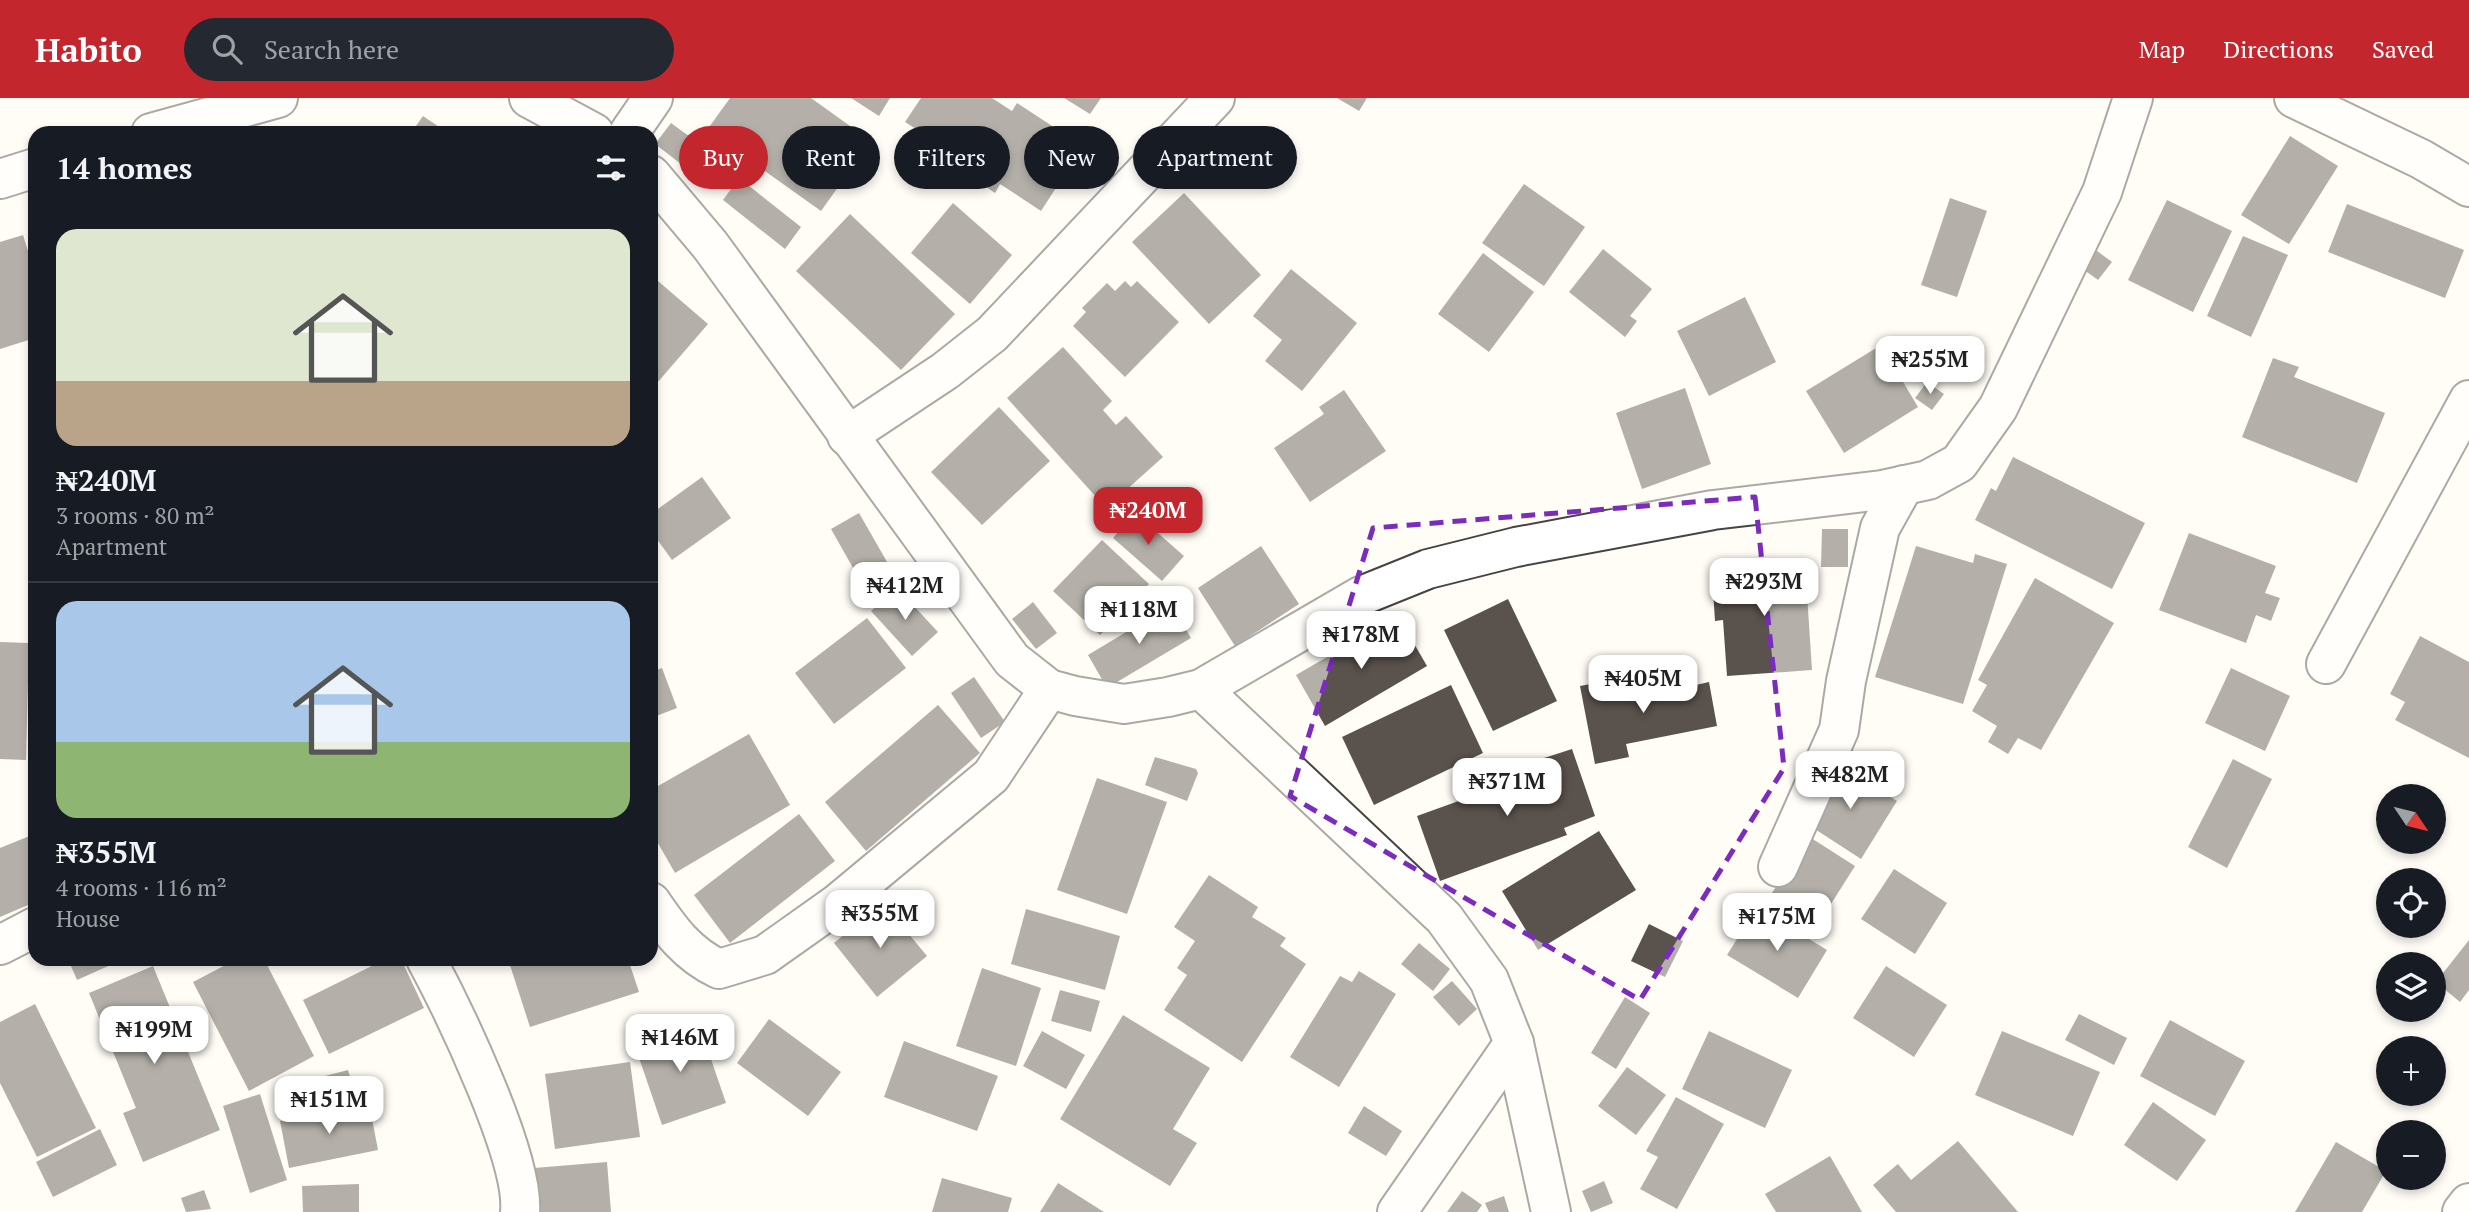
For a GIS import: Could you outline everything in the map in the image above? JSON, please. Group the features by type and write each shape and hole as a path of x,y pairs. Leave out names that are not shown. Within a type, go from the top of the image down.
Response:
{"street":[{"path":"176,126 278,98"},
{"path":"529,98 581,126"},
{"path":"634,126 653,98"},
{"path":"847,436 945,371 992,334 1214,98"},
{"path":"658,183 710,244 1012,660 1049,689 1124,704 1201,690 1361,596 1428,569 1516,547 1713,510 1882,490 1928,480 1959,463 1998,408 2102,192 2133,98"},
{"path":"2294,98 2421,159 2469,187"},
{"path":"0,179 28,170"},
{"path":"2326,664 2469,400"},
{"path":"1778,867 1839,730 1846,681 1880,528 1904,485"},
{"path":"658,912 696,958 719,969 765,955 837,904 991,776 1049,689"},
{"path":"1201,690 1444,918 1489,980 1514,1043 1552,1212"},
{"path":"0,945 28,931"},
{"path":"430,966 442,988 510,1148 522,1199 520,1212"},
{"path":"1396,1212 1514,1043"},
{"path":"2462,1212 2469,1203"}],"highlighted area":[{"path":"1755,497 1784,768 1640,1000 1290,796 1373,528"}],"building":[{"path":"730,98 811,98 850,126 782,126 782,183 768,173 768,126 710,126"},
{"path":"851,98 890,98 879,116"},
{"path":"921,98 992,98 1012,111 1017,103 1052,126 1024,126 1024,189 1055,189 1041,211 1008,189 1010,189 1010,126 911,126 905,122"},
{"path":"1064,98 1101,98 1090,114"},
{"path":"1337,98 1367,98 1359,111"},
{"path":"423,116 438,126 416,126"},
{"path":"671,123 679,129 679,162 658,146 658,140"},
{"path":"2290,136 2338,166 2289,244 2241,215"},
{"path":"1524,184 1585,227 1544,286 1482,243"},
{"path":"731,189 753,189 801,227 785,249 723,200"},
{"path":"790,189 837,189 821,211"},
{"path":"1184,193 1261,275 1209,324 1132,242"},
{"path":"1950,198 1987,211 1957,297 1921,285"},
{"path":"2167,200 2232,231 2193,312 2128,280"},
{"path":"953,203 1012,255 970,304 911,253"},
{"path":"2347,204 2464,250 2445,298 2328,252"},
{"path":"850,214 955,314 901,370 796,271"},
{"path":"23,235 28,251 28,340 0,349 0,242"},
{"path":"2243,236 2288,255 2251,337 2207,316"},
{"path":"2093,248 2112,262 2098,280 2080,267"},
{"path":"1603,249 1652,289 1630,316 1637,321 1625,337 1569,292"},
{"path":"1483,253 1534,292 1489,352 1438,314"},
{"path":"1291,269 1357,323 1302,391 1265,361 1282,340 1253,316"},
{"path":"658,281 708,324 658,382"},
{"path":"1125,281 1131,287 1137,281 1179,322 1125,377 1073,326 1086,312 1082,308 1107,283 1115,291"},
{"path":"1745,297 1776,362 1709,396 1677,331"},
{"path":"1881,345 1918,407 1844,453 1806,391"},
{"path":"1063,347 1112,401 1103,410 1116,425 1126,416 1163,457 1106,508 1007,398"},
{"path":"2273,358 2299,367 2294,377 2385,413 2357,483 2242,437"},
{"path":"1927,382 1944,394 1932,410 1915,398"},
{"path":"1685,388 1711,464 1642,489 1616,413"},
{"path":"1344,390 1386,451 1310,502 1274,448 1324,414 1319,407"},
{"path":"999,407 1050,461 982,525 931,472"},
{"path":"2013,457 2145,523 2112,589 1975,520 1991,488 1996,491"},
{"path":"702,477 731,518 672,560 658,541 658,509"},
{"path":"859,513 898,581 870,598 831,529"},
{"path":"1135,513 1184,556 1162,581 1113,538"},
{"path":"1822,529 1848,529 1848,567 1821,567"},
{"path":"2189,533 2276,566 2265,593 2280,598 2271,621 2256,615 2246,643 2159,610"},
{"path":"1102,540 1149,584 1100,635 1053,591"},
{"path":"1261,546 1299,604 1235,646 1198,588"},
{"path":"1916,546 1973,563 1975,554 2007,564 1963,704 1875,677"},
{"path":"1765,559 1766,566 1805,563 1812,670 1727,676 1723,620 1715,621 1712,574 1739,572 1738,561"},
{"path":"2035,578 2114,623 2041,750 2018,738 2008,754 1988,742 1997,726 1972,711 1987,685 1978,680"},
{"path":"897,588 938,632 912,656 871,611"},
{"path":"1508,599 1557,701 1493,731 1444,630"},
{"path":"1033,602 1057,633 1036,649 1012,619"},
{"path":"1171,605 1191,638 1107,688 1088,655"},
{"path":"1398,616 1427,666 1325,726 1296,675"},
{"path":"867,618 906,668 834,724 795,673"},
{"path":"2420,636 2469,662 2469,758 2395,720 2405,702 2390,694"},
{"path":"0,642 28,643 26,760 0,759"},
{"path":"662,668 677,708 658,715 658,669"},
{"path":"2231,668 2290,696 2265,751 2205,723"},
{"path":"974,677 1005,722 981,738 951,693"},
{"path":"1676,680 1678,689 1709,682 1717,726 1626,744 1629,757 1595,764 1580,686 1607,681 1609,694"},
{"path":"1451,685 1483,753 1374,805 1342,737"},
{"path":"938,705 980,753 866,851 825,802"},
{"path":"749,734 790,805 675,873 658,843 658,786"},
{"path":"1572,749 1595,816 1564,828 1567,835 1440,881 1417,816 1545,770 1541,759"},
{"path":"1155,757 1196,769 1198,773 1187,801 1145,785"},
{"path":"2233,759 2272,779 2227,868 2188,847"},
{"path":"1840,764 1897,801 1861,859 1804,822"},
{"path":"1097,778 1167,802 1127,914 1057,890"},
{"path":"799,814 835,861 730,943 694,895"},
{"path":"1599,831 1636,890 1538,950 1502,891"},
{"path":"1808,836 1855,866 1819,923 1772,893"},
{"path":"28,837 28,905 0,917 0,848"},
{"path":"1894,869 1947,903 1915,954 1861,919"},
{"path":"1209,875 1258,907 1252,917 1286,938 1280,946 1306,964 1242,1062 1164,1010 1187,975 1177,968 1195,941 1174,927"},
{"path":"883,903 927,956 877,997 834,943"},
{"path":"1757,907 1827,950 1798,998 1727,955"},
{"path":"1026,909 1120,936 1105,990 1011,964"},
{"path":"1649,924 1683,941 1665,977 1631,961"},
{"path":"2469,940 2469,990 2460,1002 2446,990 2446,969"},
{"path":"1419,943 1450,969 1433,991 1401,964"},
{"path":"71,966 108,966 77,980"},
{"path":"153,966 220,1130 143,1162 123,1113 136,1108 89,993"},
{"path":"224,966 268,966 314,1056 249,1091 193,982"},
{"path":"372,966 404,966 424,1008 329,1054 303,1000"},
{"path":"510,966 630,966 639,992 530,1027"},
{"path":"1886,966 1947,1005 1914,1057 1853,1018"},
{"path":"982,968 1041,988 1016,1066 956,1046"},
{"path":"1359,971 1396,994 1339,1087 1290,1057 1340,976 1352,982"},
{"path":"1452,981 1477,1009 1459,1026 1433,997"},
{"path":"1060,990 1100,1001 1091,1032 1051,1021"},
{"path":"1625,997 1650,1013 1616,1069 1591,1053"},
{"path":"35,1004 96,1128 37,1157 0,1083 0,1022"},
{"path":"2079,1014 2127,1038 2114,1065 2065,1040"},
{"path":"1123,1015 1210,1068 1173,1129 1197,1143 1170,1186 1060,1119"},
{"path":"769,1019 841,1072 808,1116 737,1063"},
{"path":"2170,1020 2245,1061 2215,1116 2140,1076"},
{"path":"699,1024 726,1103 662,1125 635,1046"},
{"path":"1042,1031 1085,1055 1066,1089 1023,1066"},
{"path":"1709,1031 1792,1070 1765,1128 1682,1089"},
{"path":"2002,1031 2100,1072 2073,1136 1975,1095"},
{"path":"904,1041 998,1076 977,1131 884,1097"},
{"path":"630,1062 640,1137 555,1149 545,1074"},
{"path":"1627,1067 1666,1095 1636,1135 1598,1106"},
{"path":"348,1070 355,1094 280,1113 275,1089"},
{"path":"260,1094 287,1180 250,1193 223,1106"},
{"path":"1676,1097 1724,1124 1677,1209 1640,1189 1658,1157 1646,1151"},
{"path":"2153,1102 2206,1140 2177,1181 2124,1145"},
{"path":"369,1103 378,1150 289,1168 280,1121"},
{"path":"1364,1106 1402,1131 1386,1156 1348,1133"},
{"path":"100,1129 117,1165 53,1197 36,1162"},
{"path":"1958,1141 2018,1212 1896,1212 1873,1185 1898,1164 1911,1180"},
{"path":"2336,1142 2376,1165 2376,1188 2362,1212 2295,1212"},
{"path":"1830,1156 1862,1212 1776,1212 1765,1194"},
{"path":"607,1162 611,1212 538,1212 534,1168"},
{"path":"942,1178 1012,1198 1008,1212 932,1212"},
{"path":"1604,1181 1613,1203 1591,1212 1582,1191"},
{"path":"1058,1183 1104,1212 1040,1212"},
{"path":"359,1184 359,1212 303,1212 302,1186"},
{"path":"204,1190 211,1209 186,1212 181,1198"},
{"path":"1462,1191 1482,1205 1477,1212 1447,1212"},
{"path":"1504,1196 1509,1212 1489,1212 1485,1203"}]}
